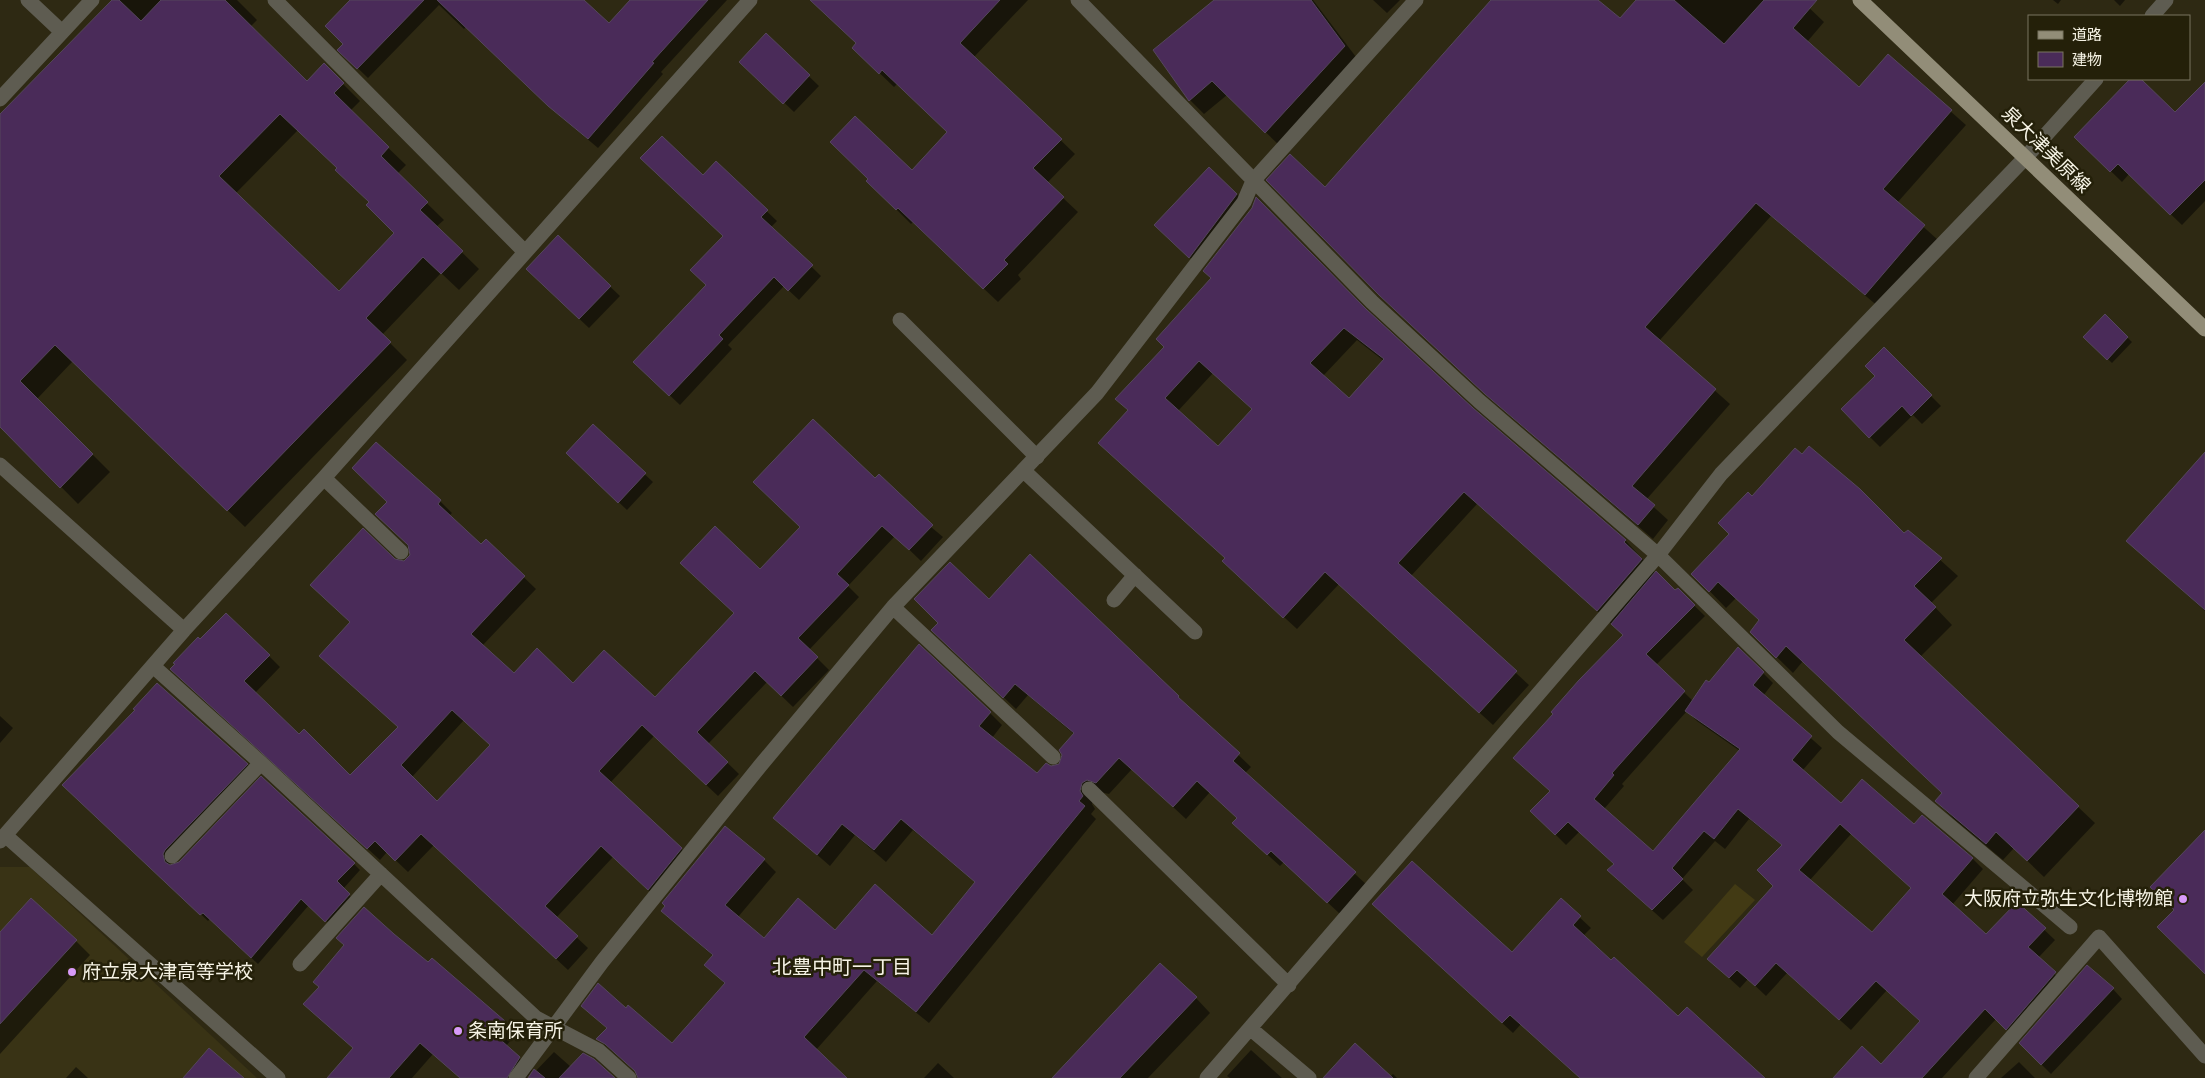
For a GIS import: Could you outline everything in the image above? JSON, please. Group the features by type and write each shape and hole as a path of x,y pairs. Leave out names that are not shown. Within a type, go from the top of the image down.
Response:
{"main road":[{"name":"泉大津美原線","path":"1860,0 2205,329"}],"street":[{"path":"28,0 62,32"},
{"path":"0,98 92,0"},
{"path":"274,0 525,252"},
{"path":"278,1078 3,838 184,630 324,478 750,0"},
{"path":"1078,0 1372,302 1480,401 1658,555 1838,732 2070,927"},
{"path":"516,1078 602,962 893,606 1097,393 1244,202 1253,181 1416,0"},
{"path":"2153,15 2166,0"},
{"path":"1207,1078 1658,555 1721,474 2025,158 2095,80"},
{"path":"900,320 1037,457"},
{"path":"0,465 184,630"},
{"path":"1024,471 1195,632"},
{"path":"324,478 401,552"},
{"path":"1114,600 1135,575"},
{"path":"893,606 1053,757"},
{"path":"154,666 536,1018 599,1051 629,1078"},
{"path":"172,856 261,763"},
{"path":"1089,789 1289,984"},
{"path":"300,964 381,874"},
{"path":"1976,1078 2098,937 2205,1056"},
{"path":"1251,1028 1309,1078"}],"shaded area":[{"name":"府立泉大津高等学校","path":"0,867 30,867 257,1078 0,1078"},
{"path":"1735,884 1755,900 1702,957 1684,942"}],"building":[{"path":"112,0 119,0 141,21 161,0 225,0 307,81 324,63 344,83 334,93 389,147 381,156 428,202 420,210 463,251 441,274 423,257 366,318 391,342 227,511 55,345 20,381 93,454 60,488 0,427 0,114","holes":["280,114 337,168 335,170 369,202 366,205 394,233 339,291 219,176"]},
{"path":"350,0 424,0 357,69 337,50 343,44 325,26"},
{"path":"437,0 584,0 609,23 630,0 708,0 652,62 654,63 588,139 548,106"},
{"path":"810,0 1000,0 960,43 1062,139 1033,168 1064,197 1004,260 1008,264 983,289 898,208 896,210 830,142 855,116 912,170 947,132 882,70 879,74 852,48 856,43"},
{"path":"1214,0 1311,0 1345,46 1265,133 1212,81 1189,101 1153,50"},
{"path":"1491,0 1598,0 1620,18 1636,0 1674,0 1724,44 1764,0 1817,0 1793,28 1859,87 1888,54 1952,110 1883,189 1925,225 1865,295 1756,203 1645,327 1716,389 1632,486 1655,505 1638,525 1485,394 1379,295 1266,180 1290,154 1325,187"},
{"path":"766,33 810,75 783,104 739,62"},
{"path":"2129,80 2142,80 2175,112 2205,82 2205,180 2170,215 2118,164 2110,172 2074,137"},
{"path":"662,136 703,175 716,161 768,210 761,217 813,265 788,291 774,277 719,335 723,339 669,396 633,362 706,285 690,270 723,236 640,158"},
{"path":"1209,167 1237,194 1189,258 1154,225"},
{"path":"1256,197 1366,309 1473,408 1626,540 1624,542 1642,559 1597,611 1464,492 1398,563 1517,671 1479,713 1325,572 1283,618 1222,561 1225,558 1098,443 1128,410 1115,399 1164,347 1156,339 1211,278 1203,271 1252,208","holes":["1344,328 1384,359 1349,398 1310,363","1199,361 1252,409 1218,446 1165,398"]},
{"path":"558,235 611,286 579,319 526,269"},
{"path":"2105,314 2128,337 2107,360 2083,337"},
{"path":"1884,347 1932,395 1911,416 1902,406 1869,438 1841,409 1875,376 1865,366"},
{"path":"813,419 875,478 879,474 933,525 909,550 882,526 837,574 849,585 798,638 818,657 781,696 755,671 697,732 728,762 706,785 642,725 599,771 682,848 648,890 601,846 545,906 578,936 556,959 421,834 395,861 375,841 367,849 170,669 175,664 173,663 198,637 200,639 226,613 270,655 244,681 299,734 304,729 350,775 398,727 319,656 350,622 310,585 363,528 395,559 404,561 410,555 408,545 375,514 387,502 352,468 376,442 441,500 438,504 481,544 486,539 525,576 471,634 514,673 537,648 573,683 604,650 655,697 734,613 680,563 715,526 760,569 800,527 753,482","holes":["452,710 490,745 437,801 401,765"]},
{"path":"593,424 646,473 618,503 566,453"},
{"path":"1809,446 1860,489 1904,533 1908,530 1942,558 1914,586 1936,607 1904,640 2079,806 2027,861 1996,832 1986,844 1935,801 1942,793 1786,646 1776,658 1750,632 1759,620 1718,582 1709,592 1691,574 1729,534 1718,523 1748,492 1752,496 1795,448 1802,454"},
{"path":"2205,452 2205,610 2126,541"},
{"path":"1030,554 1178,697 1240,753 1233,761 1356,872 1327,903 1271,851 1267,855 1232,823 1237,818 1197,781 1173,807 1119,758 1096,783 1087,780 1082,783 1080,791 1083,796 1079,801 1085,806 916,1012 864,970 804,1037 847,1078 638,1078 635,1071 605,1044 596,1039 607,1028 581,1006 598,983 626,1008 628,1005 672,1043 725,983 704,965 713,955 661,911 665,906 662,903 725,826 765,859 725,905 764,938 798,898 835,930 875,884 932,935 975,882 901,819 874,850 842,824 817,855 773,818 919,644 991,712 979,726 1037,773 1046,763 1051,766 1059,764 1062,755 1059,750 1074,733 1015,684 1003,698 931,630 938,623 914,599 950,562 989,599"},
{"path":"1656,571 1675,590 1678,588 1695,605 1646,654 1685,691 1612,773 1614,775 1594,799 1653,851 1740,749 1685,711 1706,680 1709,682 1738,647 1764,672 1753,685 1812,736 1792,760 1841,803 1862,779 1914,824 1922,815 1973,858 1942,894 1986,934 2017,902 2046,928 2028,947 2056,972 2006,1030 1985,1009 1922,1078 1833,1078 1862,1046 1881,1064 1920,1021 1876,981 1839,1020 1776,963 1755,986 1737,970 1729,978 1707,959 1773,886 1757,870 1782,845 1738,809 1714,839 1704,831 1672,868 1683,879 1652,910 1607,870 1614,864 1568,822 1555,835 1530,811 1550,791 1513,758 1553,714 1551,712 1579,680 1623,635 1611,624","holes":["1840,824 1911,888 1872,932 1799,870"]},
{"path":"157,683 248,764 165,850 163,854 165,862 170,865 179,862 261,776 355,863 337,881 350,894 325,922 301,899 251,958 203,913 200,915 62,785 135,710 133,709"},
{"name":"大阪府立弥生文化博物館","path":"2205,830 2205,974 2157,927 2174,910 2150,887"},
{"path":"1412,861 1512,952 1561,898 1581,916 1573,925 1611,960 1614,957 1678,1016 1687,1007 1765,1078 1580,1078 1510,1015 1502,1023 1372,904"},
{"path":"31,898 77,940 0,1024 0,932"},
{"path":"364,907 428,962 432,958 505,1021 494,1034 520,1057 507,1078 460,1078 420,1043 389,1078 327,1078 353,1048 303,1004 319,987 313,982 344,945 336,938"},
{"path":"1160,963 1197,997 1120,1078 1052,1078"},
{"path":"2087,965 2114,988 2041,1065 2019,1043"},
{"path":"1355,1043 1393,1078 1323,1078"},
{"path":"209,1048 244,1078 183,1078"},
{"path":"583,1053 594,1059 615,1078 559,1078"},
{"path":"534,1069 545,1078 528,1078"}],"place":[{"name":"大阪府立弥生文化博物館","path":"2183,899"},
{"name":"府立泉大津高等学校","path":"72,972"},
{"name":"条南保育所","path":"458,1031"}],"district":[{"name":"北豊中町一丁目","path":"842,967"}]}
